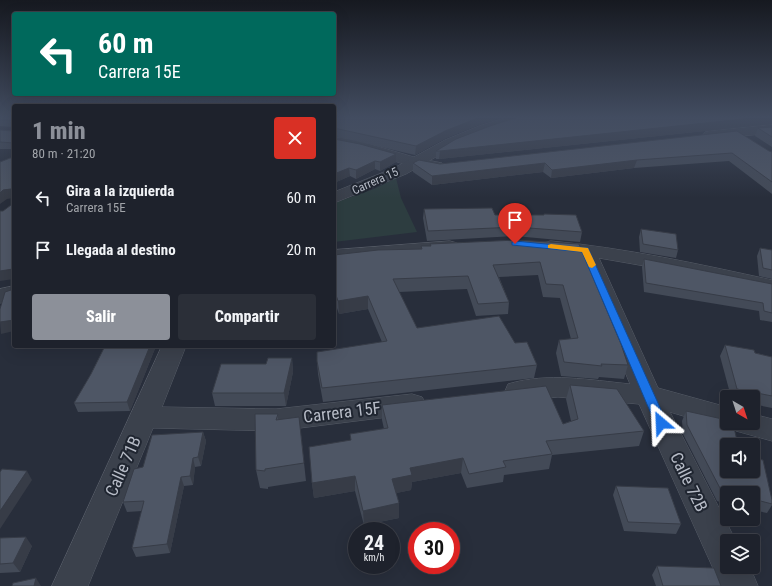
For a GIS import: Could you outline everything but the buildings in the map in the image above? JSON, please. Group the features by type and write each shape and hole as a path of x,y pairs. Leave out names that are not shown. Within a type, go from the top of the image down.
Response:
{"street":[{"path":"351,143 415,162 449,143"},
{"name":"Carrera 15","path":"336,197 393,174 415,162 439,166 454,164"},
{"path":"531,245 585,250 671,264 772,286"},
{"path":"336,256 467,246"},
{"name":"Calle 72B","path":"585,250 648,395 720,544"},
{"path":"0,296 12,293"},
{"name":"Calle 71B","path":"70,586 173,348"},
{"path":"495,394 558,387 648,395 720,416"},
{"name":"Carrera 15F","path":"144,418 276,420 432,401"},
{"path":"760,427 772,430"},
{"path":"734,574 740,586"}],"shaded area":[{"path":"396,178 401,198 417,232 336,242 336,202 374,189"}],"slow traffic":[{"path":"551,247 585,250 592,265"}],"route":[{"path":"515,244 585,250 661,423"}]}
